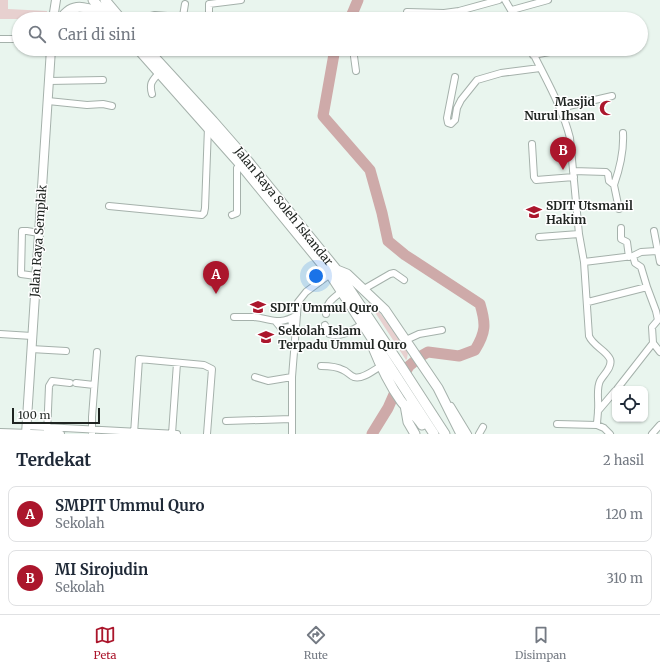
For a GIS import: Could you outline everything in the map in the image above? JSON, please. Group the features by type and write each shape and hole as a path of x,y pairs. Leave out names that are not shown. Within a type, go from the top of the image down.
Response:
{"highway":[{"path":"93,0 103,12"},
{"path":"105,0 115,12"},
{"path":"67,12 70,8 75,7 88,8 96,12"},
{"name":"Jalan Raya Soleh Iskandar","path":"144,56 159,73 248,161 333,272 415,396 445,434"},
{"name":"Jalan Raya Soleh Iskandar","path":"153,56 201,113 208,127 333,272 341,292 363,324 397,368"},
{"path":"333,272 346,274 385,310 438,387 461,434"},
{"path":"363,324 386,376 403,403 416,417 427,434"},
{"name":"Jalan Raya Soleh Iskandar","path":"415,396 434,434"},
{"path":"403,403 408,422 415,434"}],"main road":[{"path":"52,0 53,12"},
{"path":"54,12 56,0"},
{"name":"Jalan Raya Semplak","path":"26,431 51,56"}],"street":[{"path":"209,2 241,0"},
{"path":"449,12 499,0"},
{"path":"505,0 512,10 548,0"},
{"path":"184,12 185,4"},
{"path":"0,39 12,39"},
{"path":"354,56 356,71"},
{"path":"534,56 560,108 570,138 579,234 584,262 588,302 589,336 593,343 608,357 610,362 609,368 598,386 598,412 596,425"},
{"path":"455,77 447,118 448,123 451,124 455,120 457,108 461,100 477,80 501,73 540,68"},
{"path":"152,94 150,87 159,73"},
{"path":"49,81 103,80"},
{"path":"560,108 612,96"},
{"path":"48,101 87,105 102,104 112,106"},
{"path":"109,206 204,214 208,127"},
{"path":"618,210 614,185 617,179 623,153 623,133"},
{"path":"532,144 534,177 536,180 574,174 606,172 608,174 609,181 614,185"},
{"path":"232,215 237,213 237,168 240,164"},
{"path":"621,228 621,239 627,242 631,256 635,263 641,267 647,287 659,313 658,320 652,326 653,343 660,352"},
{"path":"36,276 21,274 22,232 27,231 39,233"},
{"path":"654,231 660,262"},
{"path":"539,237 579,234"},
{"path":"584,262 631,256 641,252 657,251"},
{"path":"292,434 292,377 298,302 333,272"},
{"path":"364,289 394,273 404,280"},
{"path":"588,302 647,287"},
{"path":"326,314 326,307 328,303 341,292"},
{"path":"234,317 255,317 276,322 291,319 297,315"},
{"path":"325,325 329,334 337,336 363,324"},
{"path":"406,340 419,334 442,330"},
{"path":"0,334 32,336"},
{"path":"619,386 653,343"},
{"path":"32,349 66,350"},
{"path":"92,431 97,352"},
{"path":"134,433 139,359 204,365 212,369 207,434"},
{"path":"172,434 177,363"},
{"path":"321,366 338,368 354,377 358,377 381,366"},
{"path":"255,377 268,381 292,377"},
{"path":"47,431 49,386 52,382 94,385"},
{"path":"438,387 468,434"},
{"path":"598,412 612,395"},
{"path":"226,421 291,419"},
{"path":"556,424 596,425 604,428 609,434"},
{"path":"652,434 660,425"},
{"path":"479,434 483,427"},
{"path":"47,431 61,434"},
{"path":"0,432 92,431 177,434"}],"shaded area":[{"path":"0,0 8,0 8,9 47,11 12,12 12,19 0,19"},
{"path":"369,299 410,351 408,352 406,360 367,300"}],"waterway":[{"path":"353,12 358,0"},
{"path":"334,56 323,116 370,170 388,241 405,255 480,304 484,323 483,333 475,350 459,356 428,352 409,366 399,383 388,408 372,434"}],"place":[{"name":"Masjid Nurul Ihsan","path":"607,108"},
{"name":"MI Sirojudin","path":"563,170"},
{"name":"SDIT Utsmanil Hakim","path":"534,212"},
{"name":"SMPIT Ummul Quro","path":"216,294"},
{"name":"SDIT Ummul Quro","path":"258,307"},
{"name":"Sekolah Islam Terpadu Ummul Quro","path":"266,337"}]}
